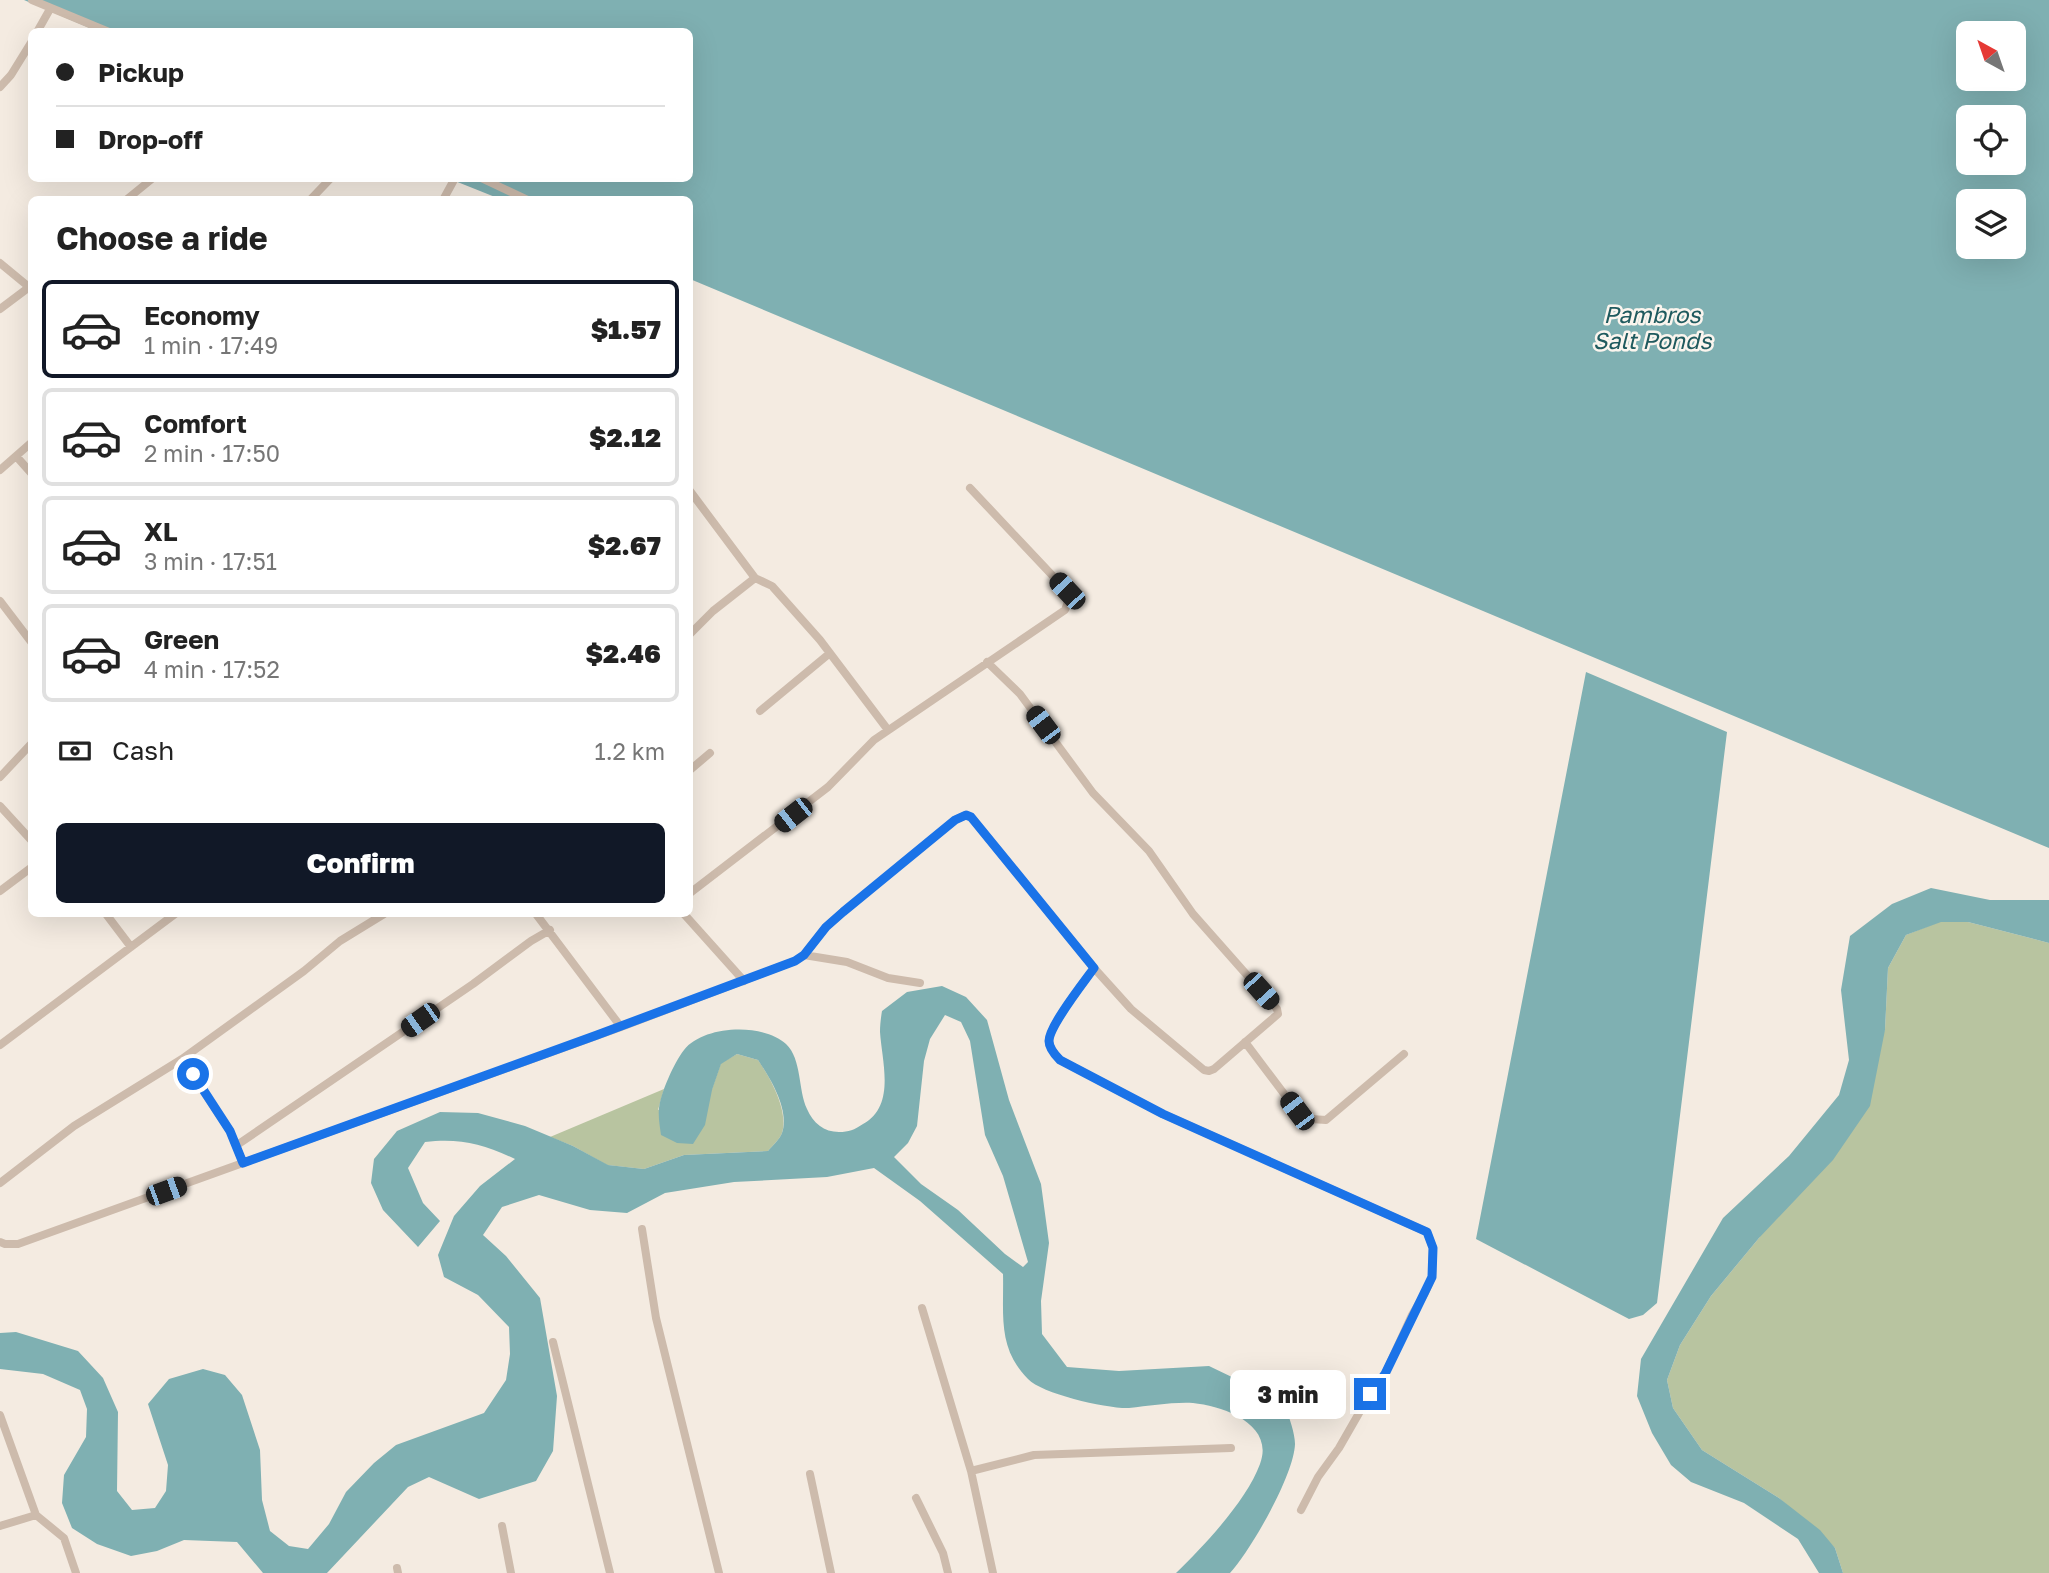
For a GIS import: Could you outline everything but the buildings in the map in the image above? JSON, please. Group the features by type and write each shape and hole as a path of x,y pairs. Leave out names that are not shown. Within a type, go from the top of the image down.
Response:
{"street":[{"path":"32,0 99,28"},
{"path":"39,28 50,9"},
{"path":"0,87 28,47"},
{"path":"131,196 148,182"},
{"path":"314,196 327,182"},
{"path":"490,182 519,196"},
{"path":"0,263 28,284"},
{"path":"0,309 28,288"},
{"path":"0,470 28,446"},
{"path":"16,456 28,470"},
{"path":"693,891 828,787 874,740 1065,610 1070,596 1026,545 970,488"},
{"path":"693,495 755,578 772,586 830,653 888,730"},
{"path":"693,631 713,611 755,578"},
{"path":"0,601 28,638"},
{"path":"760,710 830,653"},
{"path":"0,1242 18,1244 621,1027 795,961 804,955 834,919 955,820 966,815 971,817 1094,968 1141,1018 1205,1070 1214,1069 1278,1014 1277,1009 1192,915 1149,851 1093,793 1020,694 988,662"},
{"path":"0,777 28,747"},
{"path":"693,767 710,752"},
{"path":"0,806 28,837"},
{"path":"0,891 28,870"},
{"path":"108,917 131,947"},
{"path":"0,1045 171,917"},
{"path":"0,1183 74,1126 182,1059 295,979 340,941 379,917"},
{"path":"539,917 621,1027"},
{"path":"687,917 744,981"},
{"path":"237,1145 550,930"},
{"path":"804,955 847,962 888,978 920,983"},
{"path":"1094,968 1050,1036 1051,1048 1060,1060 1163,1114 1427,1232 1433,1248 1432,1277 1425,1293 1385,1374 1318,1477 1301,1510"},
{"path":"1245,1042 1297,1111 1311,1119 1326,1120 1404,1054"},
{"path":"182,1059 210,1097 237,1145 243,1163"},
{"path":"642,1229 656,1318 719,1573"},
{"path":"922,1308 971,1471 993,1573"},
{"path":"554,1342 610,1573"},
{"path":"0,1415 36,1515 64,1538 76,1573"},
{"path":"971,1471 1034,1455 1231,1448"},
{"path":"810,1474 831,1573"},
{"path":"916,1498 943,1553 948,1573"},
{"path":"0,1526 36,1515"},
{"path":"502,1526 511,1573"}],"green space":[{"path":"1941,921 1968,922 2049,943 2049,1573 1843,1573 1835,1548 1779,1498 1702,1450 1673,1408 1667,1380 1680,1345 1711,1296 1759,1238 1885,1030 1888,968 1906,935"},
{"path":"737,1054 758,1060 781,1105 782,1133 768,1151 684,1155 644,1169 607,1165 550,1137 664,1089 658,1110 712,1089 721,1063"}],"water":[{"name":"Pambros Salt Ponds","path":"24,0 2049,0 2049,848 693,280 693,196 492,196 458,182 693,182 693,28 90,28"},
{"path":"1586,672 1727,732 1657,1303 1643,1315 1629,1319 1476,1239"},
{"path":"1931,888 1990,900 2049,900 2049,943 1968,922 1941,922 1906,935 1888,968 1885,1030 1870,1106 1833,1160 1759,1238 1711,1296 1680,1345 1667,1380 1673,1408 1702,1450 1779,1498 1820,1530 1835,1548 1843,1573 1819,1573 1798,1539 1744,1503 1691,1482 1671,1465 1652,1433 1637,1396 1641,1359 1723,1218 1789,1156 1839,1095 1849,1060 1841,990 1850,936 1892,904"},
{"path":"942,986 966,997 987,1020 1009,1100 1041,1184 1049,1243 1041,1301 1042,1334 1067,1367 1119,1371 1209,1366 1263,1392 1286,1407 1295,1444 1293,1458 1280,1492 1260,1530 1230,1573 1176,1573 1224,1522 1254,1478 1263,1450 1260,1438 1253,1428 1231,1413 1205,1405 1177,1403 1119,1408 1076,1400 1035,1385 1018,1367 1007,1343 1003,1317 1003,1274 920,1201 874,1168 827,1177 734,1182 665,1193 627,1213 590,1210 539,1195 502,1207 483,1235 506,1256 540,1298 557,1396 553,1451 536,1481 479,1499 429,1477 408,1487 327,1573 263,1573 237,1542 184,1540 157,1551 131,1556 97,1544 72,1528 62,1503 64,1475 86,1437 87,1409 80,1390 43,1374 0,1369 0,1333 16,1332 78,1351 103,1378 118,1412 117,1491 132,1510 155,1508 166,1491 168,1465 148,1404 169,1379 203,1369 225,1375 242,1395 260,1450 262,1500 270,1531 289,1546 308,1549 329,1524 346,1492 374,1463 396,1445 484,1413 506,1380 510,1354 509,1327 478,1295 444,1277 438,1255 454,1216 480,1186 515,1159 471,1143 425,1142 408,1168 423,1203 440,1221 418,1247 383,1210 371,1183 374,1159 397,1131 440,1112 478,1113 525,1126 573,1146 608,1165 644,1169 684,1155 768,1151 782,1133 784,1124 781,1105 758,1060 737,1054 721,1064 712,1090 705,1125 693,1144 677,1143 661,1135 660,1101 668,1078 684,1050 705,1036 749,1030 776,1037 791,1050 804,1101 812,1118 829,1130 849,1131 873,1116 880,1106 885,1082 880,1032 882,1011 907,992","holes":["945,1015 961,1022 970,1041 985,1135 1003,1176 1028,1262 1023,1267 958,1210 921,1184 894,1157 908,1143 917,1126 924,1061 930,1039"]}],"route":[{"path":"193,1074 230,1131 243,1163 795,961 804,955 826,927 843,912 955,820 966,815 971,817 1094,968 1050,1036 1051,1048 1060,1060 1163,1114 1427,1232 1433,1248 1432,1277 1385,1374 1370,1394"}]}
